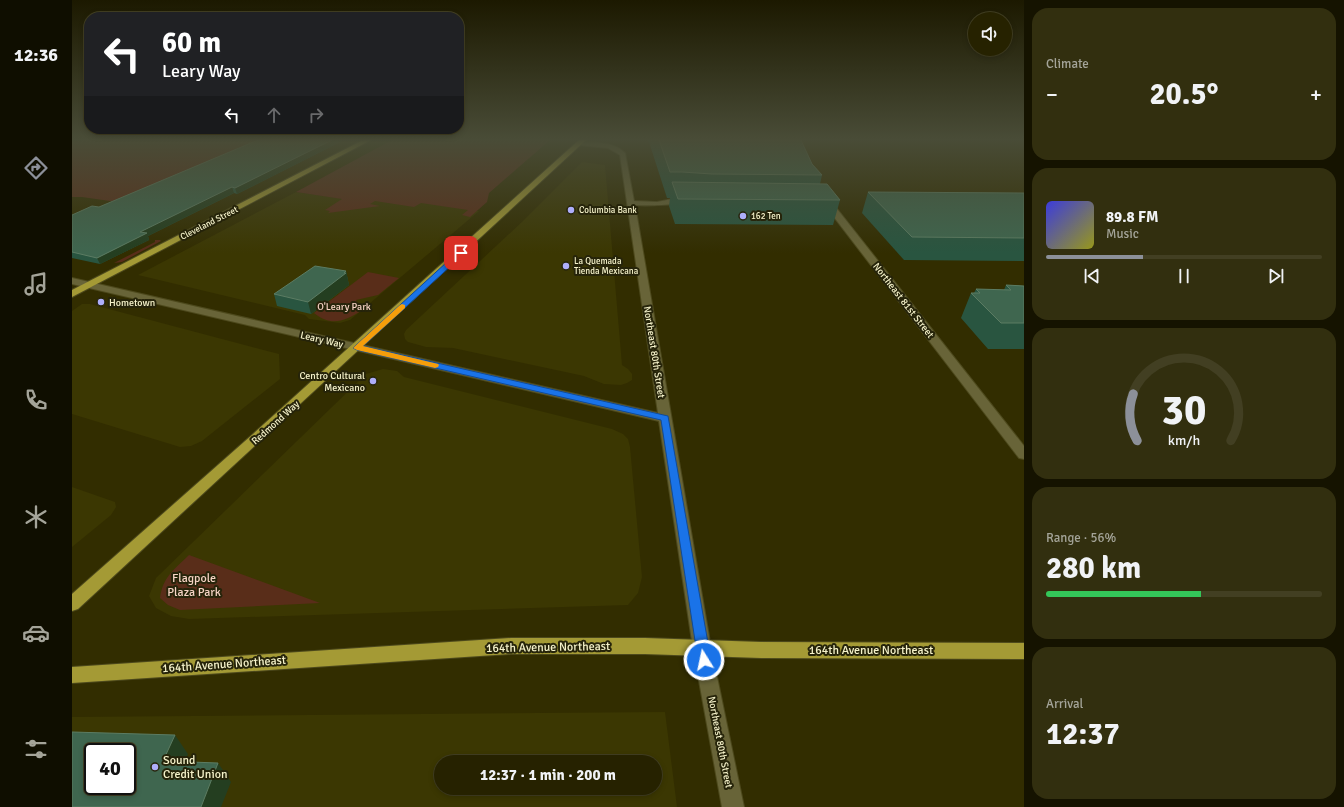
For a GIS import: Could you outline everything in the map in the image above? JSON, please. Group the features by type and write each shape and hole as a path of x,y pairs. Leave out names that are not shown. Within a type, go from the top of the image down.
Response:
{"main road":[{"name":"Cleveland Street","path":"72,294 295,178"},
{"name":"Redmond Way","path":"72,604 357,348 542,178"},
{"name":"164th Avenue Northeast","path":"72,675 453,649 645,646 1022,654"}],"street":[{"name":"Northeast 80th Street","path":"627,178 702,648 733,807"},
{"name":"Northeast 81st Street","path":"821,191 825,205 1024,455"},
{"path":"631,203 656,204 672,201 692,201"},
{"name":"Leary Way","path":"72,281 665,418"}],"shaded area":[{"path":"566,178 606,178 622,365 632,374 632,380 621,385 604,384 584,376 453,348 426,347 408,342 405,339 404,334 406,330 523,221"},
{"path":"296,192 345,199 420,202 479,211 350,320 340,323 309,319 305,315 138,275"},
{"path":"82,304 90,304 279,354 280,379 202,441 191,446 180,447 72,414 72,311"},
{"path":"383,369 397,371 404,377 612,429 623,434 628,439 630,447 642,577 638,593 628,605 189,619 171,616 156,608 149,596 156,578 366,374"},
{"path":"72,487 115,502 116,507 111,515 72,547"},
{"path":"665,712 677,807 72,807 72,717"}],"green space":[{"path":"72,178 173,178 117,202 72,197"},
{"path":"322,178 507,178 489,193 487,202 470,217 462,215 468,210 421,203 414,207 375,201 370,204 380,206 328,213 330,211 325,210 342,199 296,192"},
{"path":"155,240 161,241 122,262 114,263 155,242"},
{"name":"O'Leary Park","path":"368,272 399,278 378,295 356,300 361,311 349,318 332,321 326,320 314,313"},
{"name":"Flagpole Plaza Park","path":"189,555 320,603 180,610 168,605 160,598 167,578"}],"building":[{"path":"169,178 256,178 235,188 232,187 140,232 147,233 97,258 72,252 72,215 92,206 99,207"},
{"path":"672,182 827,184 840,200 678,199"},
{"path":"868,192 1024,193 1024,238 912,237"},
{"path":"315,266 346,271 344,273 346,273 308,302 274,294"},
{"path":"1006,285 1024,286 1024,323 1001,323 971,293 980,293 976,289 1011,290"},
{"name":"Sound Credit Union","path":"72,732 175,735 163,761 218,763 201,807 72,807"}],"slow traffic":[{"path":"402,307 357,348 435,365"}],"place":[{"name":"Columbia Bank","path":"571,210"},
{"name":"162 Ten","path":"743,216"},
{"name":"La Quemada Tienda Mexicana","path":"566,266"},
{"name":"Hometown","path":"101,302"},
{"name":"Centro Cultural Mexicano","path":"373,381"},
{"name":"Sound Credit Union","path":"155,767"}],"route":[{"path":"461,253 357,348 665,418 704,660"}]}
